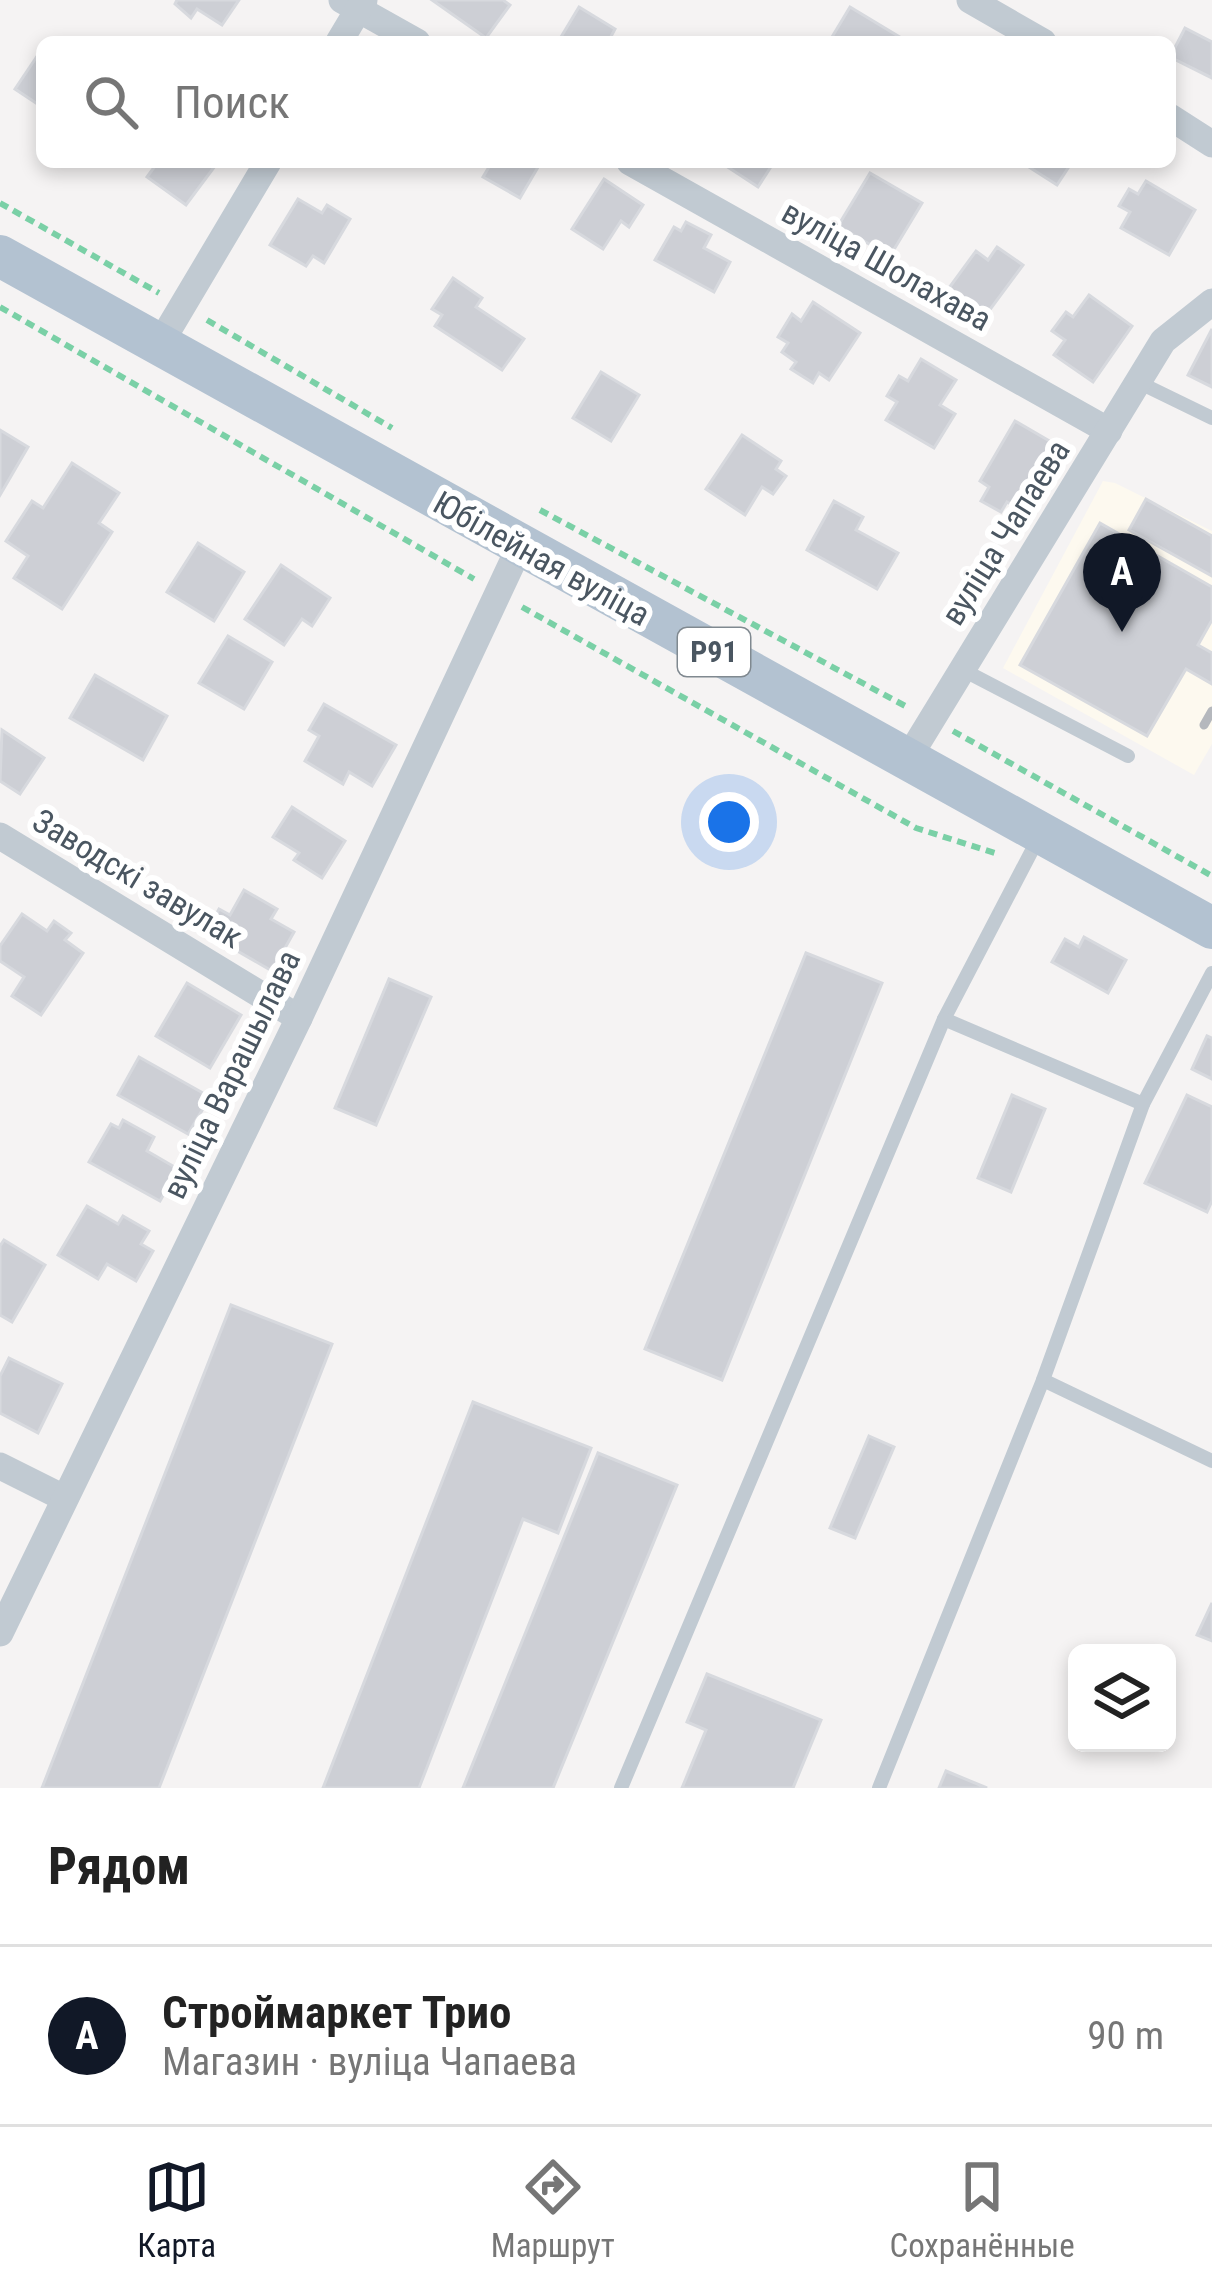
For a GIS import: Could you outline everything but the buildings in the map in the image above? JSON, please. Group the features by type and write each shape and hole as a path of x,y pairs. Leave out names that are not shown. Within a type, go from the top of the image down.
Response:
{"main road":[{"name":"Юбілейная вуліца","path":"0,256 158,347 528,526 907,760 1033,848 1212,928"}],"street":[{"path":"970,0 1033,36"},
{"path":"341,36 355,3 407,36"},
{"path":"1176,121 1212,144"},
{"path":"158,347 264,168"},
{"name":"вуліца Шолахава","path":"641,168 1109,431"},
{"name":"вуліца Чапаева","path":"907,760 1163,340 1212,302"},
{"name":"вуліца Варашылава","path":"0,1633 299,1018 528,526"},
{"name":"Заводскі завулак","path":"0,836 299,1018"},
{"path":"0,1466 64,1498"}],"lane":[{"path":"1138,382 1212,418"},
{"path":"963,670 1128,756"},
{"path":"622,1788 944,1019 1033,848"},
{"path":"879,1788 1042,1380 1143,1104 1212,973"},
{"path":"944,1019 1143,1104"},
{"path":"1042,1380 1212,1461"}],"path":[{"path":"0,203 395,430"},
{"path":"0,308 916,828 972,844 1033,848"},
{"path":"528,526 932,720 1212,875"}],"shaded area":[{"path":"1103,481 1212,531 1212,744 1194,775 1003,668"}],"railway":[{"path":"1204,725 1212,711"}],"place":[{"name":"Строймаркет Трио","path":"1122,632"}]}
